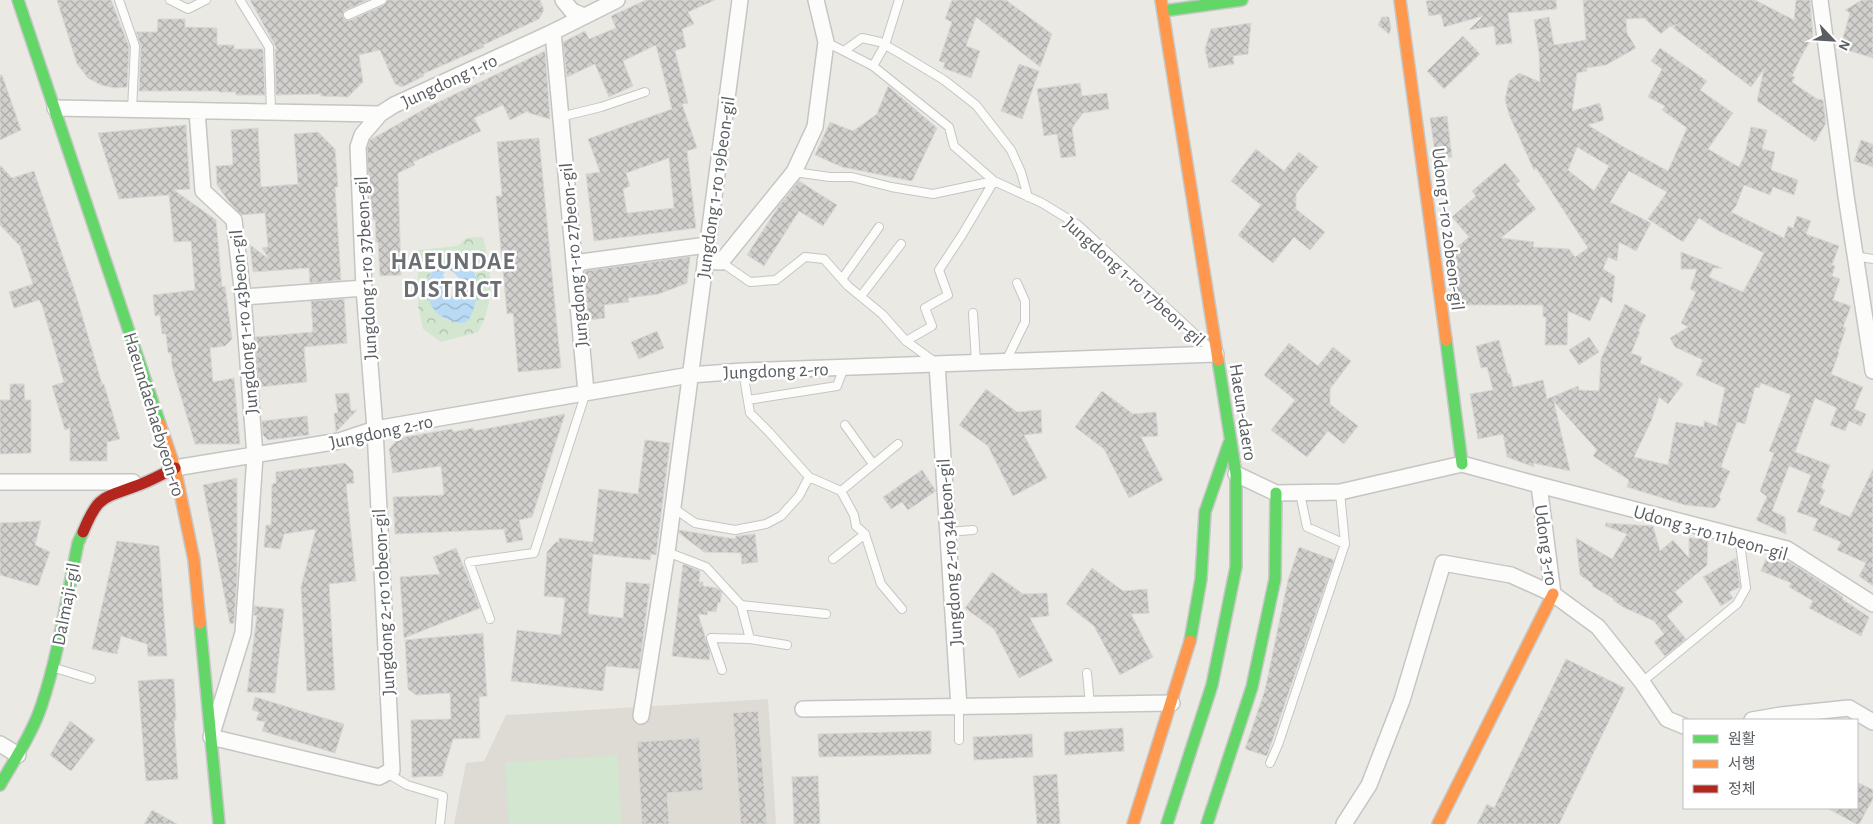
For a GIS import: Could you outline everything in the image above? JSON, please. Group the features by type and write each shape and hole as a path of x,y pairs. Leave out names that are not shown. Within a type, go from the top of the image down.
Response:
{"street":[{"name":"Haeundaehaebyeon-ro","path":"18,0 175,468 194,560 219,824"},
{"path":"563,0 572,11 584,16"},
{"name":"Jungdong 1-ro","path":"55,108 380,114 617,0"},
{"name":"Jungdong 1-ro 19beon-gil","path":"642,716 666,552 740,0"},
{"path":"705,261 721,262 794,172 815,127 826,42 816,0"},
{"path":"1162,5 1242,0"},
{"name":"Udong 1-ro 20beon-gil","path":"1400,0 1431,220 1462,464"},
{"path":"1820,0 1855,256 1873,371"},
{"name":"Haeun-daero","path":"1162,5 1236,474 1236,567 1212,685 1167,824"},
{"name":"Jungdong 1-ro 27beon-gil","path":"553,32 586,392"},
{"name":"Jungdong 1-ro 43beon-gil","path":"197,111 203,192 234,220 243,297 255,456"},
{"name":"Jungdong 1-ro 37beon-gil","path":"375,429 364,288 358,147 362,135 380,114"},
{"path":"574,263 707,245"},
{"path":"243,297 364,288"},
{"name":"Jungdong 2-ro","path":"175,468 339,441 375,429 690,374 1216,354"},
{"name":"Jungdong 2-ro 34beon-gil","path":"937,364 959,707"},
{"name":"Jungdong 2-ro 10beon-gil","path":"375,429 392,770 387,773"},
{"path":"1133,824 1172,703 1193,628 1201,579 1205,512 1231,437"},
{"path":"255,456 243,633 211,737 379,778 387,773"},
{"name":"Udong 3-ro","path":"1236,474 1276,493 1300,494 1340,492 1462,464 1539,485 1553,594 1598,627 1642,682 1666,720 1683,726"},
{"name":"Dalmaji-gil","path":"0,785 18,755 42,705 52,668 78,543 87,518 98,503 108,495 145,482 175,468"},
{"name":"Dalmaji-gil","path":"0,482 145,482"},
{"name":"Udong 3-ro 11beon-gil","path":"1539,485 1787,549 1873,604"},
{"path":"1207,824 1252,687 1275,578 1276,493"},
{"path":"1344,824 1369,785 1402,700 1443,563 1511,575 1553,594 1438,824"},
{"path":"803,709 1172,703"},
{"path":"1757,719 1781,714 1849,708 1873,722"},
{"path":"0,744 18,755"}],"lane":[{"path":"119,0 135,46 132,110"},
{"path":"170,0 188,9 206,0"},
{"path":"240,0 269,47 271,113"},
{"path":"348,15 382,0"},
{"path":"873,66 885,45 899,0"},
{"path":"844,51 862,38 885,45 944,80 976,105 1011,150 1021,172 1028,197"},
{"name":"Jungdong 1-ro 17beon-gil","path":"826,42 873,66 949,127 954,146 994,181 1042,203 1078,225 1216,354"},
{"path":"560,117 600,107 645,92"},
{"path":"794,172 830,177 852,177 892,187 933,194 994,181"},
{"path":"937,364 906,340 932,326 925,308 948,295 939,270 994,181"},
{"path":"842,279 879,228"},
{"path":"861,296 901,244"},
{"path":"1855,256 1873,259"},
{"name":"Jungdong 1-ro 19beon-gil","path":"721,262 750,282 776,280 805,257 824,258 842,279 882,314 906,340"},
{"path":"1006,361 1025,322 1025,301 1017,283"},
{"path":"973,313 976,362"},
{"path":"748,400 837,386 844,368"},
{"path":"743,371 750,413 809,477 841,491 854,515 856,526 865,534 882,584 902,609"},
{"path":"490,619 469,562 534,554 586,392"},
{"path":"845,424 873,464"},
{"path":"841,491 898,444"},
{"path":"672,508 695,523 735,530 758,526 782,516 799,496 809,477"},
{"path":"1270,763 1278,745 1345,544 1340,492"},
{"path":"1300,494 1307,527 1345,544"},
{"path":"948,532 973,530"},
{"path":"833,559 865,534"},
{"path":"1642,682 1737,604 1746,588 1739,536"},
{"path":"666,552 706,567 741,605 750,640"},
{"path":"741,605 826,614"},
{"path":"722,670 711,638 750,640 787,645"},
{"path":"52,668 91,679"},
{"path":"1087,673 1090,705"},
{"name":"Jungdong 2-ro 34beon-gil","path":"959,707 959,740"},
{"path":"387,773 407,785 443,796 440,824"}],"shaded area":[{"path":"768,699 776,824 454,824 466,763 484,761 506,715"}],"green space":[{"path":"483,237 490,273 487,310 478,332 441,342 423,329 418,305 418,250 458,246 466,238","holes":["438,262 475,271 478,294 471,315 457,323 443,318 434,310 429,278 431,271"]},
{"path":"617,755 622,824 509,824 505,763"}],"water":[{"path":"446,260 457,261 471,267 474,271 478,295 472,314 465,322 456,322 441,316 430,302 428,294 429,280 431,273 440,263","holes":["448,269 461,282 463,291 460,299 455,299 445,284 443,274"]}],"building":[{"path":"57,0 111,0 129,47 127,87 115,88 101,85 88,78 77,64"},
{"path":"250,0 368,0 344,11 343,17 348,21 384,5 388,0 540,0 544,10 539,19 483,45 484,47 423,74 424,76 402,87 395,84 380,50 359,55 363,82 348,97 321,96 321,94 276,95 275,49 277,49"},
{"path":"646,0 715,0 688,12 694,24 682,29 686,47 675,51 688,103 682,104 697,148 687,151 696,228 594,241 586,174 600,172 588,139 672,109 656,45 623,61 633,86 609,97 595,64 567,77 563,42 585,31 589,39 616,28 611,16","holes":["669,158 674,208 627,213 623,189 630,186 626,173"]},
{"path":"952,0 1006,0 1052,34 1040,67 976,17 966,46 980,51 971,78 943,68 945,63 939,61 952,22 945,19"},
{"path":"1556,0 1557,9 1508,13 1512,43 1496,45 1494,26 1469,30 1483,16 1444,27 1441,14 1429,16 1426,1"},
{"path":"1583,0 1755,0 1794,20 1796,0 1810,0 1813,36 1792,76 1795,77 1792,82 1817,99 1823,100 1826,123 1815,142 1757,101 1764,69 1751,87 1673,28 1677,24 1670,26 1661,34 1644,18 1626,19 1627,33 1636,48 1606,65 1586,68 1587,71 1577,73 1572,111 1600,103 1604,120 1588,125 1668,171 1687,128 1662,110 1665,106 1648,97 1662,69 1651,61 1660,48 1707,81 1700,90 1733,113 1708,149 1739,167 1745,154 1751,127 1767,130 1762,149 1775,152 1771,170 1798,180 1794,195 1773,187 1770,195 1744,185 1736,206 1731,212 1784,238 1788,226 1793,228 1797,216 1811,221 1806,234 1839,246 1832,265 1835,266 1832,276 1840,279 1833,300 1851,306 1843,327 1846,328 1839,353 1831,374 1863,387 1854,409 1866,414 1861,426 1849,421 1845,431 1830,425 1837,408 1815,398 1795,452 1830,465 1821,488 1825,490 1819,504 1850,517 1873,469 1873,586 1859,576 1866,563 1837,550 1841,542 1813,530 1818,519 1797,512 1811,475 1789,466 1772,511 1785,517 1786,534 1756,520 1767,497 1760,491 1774,453 1769,451 1791,395 1761,383 1759,388 1755,387 1745,424 1737,422 1721,467 1730,471 1719,497 1721,499 1715,508 1685,505 1627,487 1629,480 1593,456 1597,450 1554,402 1570,471 1533,463 1534,467 1507,457 1503,434 1478,439 1470,394 1493,390 1487,367 1481,368 1476,346 1499,340 1513,387 1543,380 1547,399 1578,386 1579,390 1599,391 1601,359 1625,304 1646,315 1638,331 1640,332 1631,353 1642,357 1640,363 1675,378 1683,384 1668,404 1659,397 1651,421 1634,457 1668,465 1676,422 1704,427 1704,421 1717,426 1725,388 1696,375 1703,360 1675,347 1670,338 1688,327 1681,323 1696,292 1690,289 1697,269 1681,269 1681,252 1722,268 1713,268 1709,277 1743,292 1764,253 1717,230 1699,218 1683,242 1648,219 1667,192 1629,171 1610,202 1651,223 1636,251 1619,242 1617,261 1608,257 1603,269 1615,276 1612,303 1601,296 1590,321 1568,311 1567,345 1545,345 1546,317 1543,317 1543,305 1458,305 1457,301 1455,302 1452,280 1458,279 1451,270 1449,254 1469,237 1452,217 1476,196 1472,191 1505,163 1520,181 1516,184 1536,209 1501,238 1534,242 1533,247 1569,249 1575,257 1588,248 1536,168 1534,170 1510,117 1505,100 1509,81 1519,73 1540,82 1539,53 1534,20 1549,17 1554,45 1586,40","holes":["1577,147 1609,166 1594,191 1568,170"]},
{"path":"1862,0 1873,0 1873,58 1840,48 1850,13 1845,10"},
{"path":"1382,17 1389,17 1391,28 1389,34 1378,25"},
{"path":"158,19 185,19 185,27 217,28 217,45 234,45 234,49 263,49 265,95 236,95 236,92 219,91 139,91 141,46 136,32 157,32"},
{"path":"1251,23 1248,54 1233,56 1234,64 1209,68 1205,49 1211,29"},
{"path":"1463,36 1480,54 1444,89 1427,71"},
{"path":"545,51 550,119 529,113 528,111 510,120 503,105 474,118 481,131 413,162 415,165 398,173 401,275 380,276 378,242 376,242 368,171 367,148 370,140 428,107"},
{"path":"1019,64 1039,71 1022,119 1001,111"},
{"path":"0,75 2,75 21,130 0,140"},
{"path":"1080,83 1082,96 1107,93 1109,109 1083,113 1072,128 1076,156 1061,158 1057,134 1044,136 1037,89"},
{"path":"888,86 937,128 912,181 842,167 815,155 830,122 853,131 877,114"},
{"path":"1447,116 1452,157 1436,159 1430,118"},
{"path":"186,125 190,189 174,190 216,220 222,287 225,286 232,339 225,346 210,348 213,382 234,378 240,444 195,444 172,366 171,353 168,353 166,334 162,334 160,315 155,316 153,295 195,290 191,241 174,242 169,195 119,199 98,133"},
{"path":"258,128 261,187 298,184 294,134 318,132 335,149 338,187 335,187 341,280 310,283 309,268 253,272 250,245 269,259 262,248 268,247 265,213 241,215 217,185 216,166 233,165 231,130"},
{"path":"539,138 561,368 518,372 513,313 507,314 496,196 502,196 497,142"},
{"path":"1861,140 1873,144 1873,167 1854,161"},
{"path":"1256,149 1284,171 1299,152 1318,167 1296,194 1296,209 1325,232 1310,250 1294,237 1273,263 1238,235 1261,205 1231,181"},
{"path":"0,165 12,178 34,171 77,298 120,439 107,442 107,461 70,461 70,428 65,430 52,386 64,382 42,305 39,300 14,308 9,292 33,284 20,246 0,225"},
{"path":"799,181 837,205 823,226 799,211 764,266 747,255 779,206"},
{"path":"690,257 687,283 659,294 628,298 629,302 604,305 605,318 589,320 584,271"},
{"path":"344,299 347,343 304,347 307,382 259,387 255,337 313,332 311,301"},
{"path":"657,331 664,348 639,359 631,342"},
{"path":"1589,337 1599,352 1579,365 1569,350"},
{"path":"1289,343 1318,366 1333,347 1351,361 1330,389 1330,404 1358,426 1344,444 1328,431 1307,457 1271,430 1295,400 1264,375"},
{"path":"10,384 24,384 25,400 31,400 31,453 0,454 0,400 10,400"},
{"path":"986,389 1017,412 1041,410 1042,433 1024,435 1047,478 1013,496 988,446 959,425"},
{"path":"1102,391 1133,414 1156,412 1158,436 1141,437 1163,480 1129,498 1104,449 1075,427"},
{"path":"349,393 351,411 357,410 336,432 334,413 338,413 335,394"},
{"path":"565,414 532,517 519,520 523,540 507,543 504,530 507,529 395,534 393,497 444,495 441,466 393,473 389,449 399,438 452,429 453,432 473,428 474,431"},
{"path":"307,416 309,435 268,440 263,435 262,421"},
{"path":"645,440 670,443 656,555 651,554 650,560 593,554 588,614 623,618 626,582 650,584 639,669 606,666 603,691 511,681 517,630 561,635 565,598 544,596 547,552 556,542 559,542 559,538 593,542 599,489 638,494"},
{"path":"345,463 353,471 354,483 346,484 356,581 329,584 335,690 307,691 301,587 316,529 284,534 280,549 264,547 266,525 271,525 272,484 276,483 276,472"},
{"path":"922,470 936,491 908,510 902,502 891,509 883,497"},
{"path":"237,478 237,578 234,623 230,624 203,485"},
{"path":"41,521 35,545 50,552 38,586 0,575 0,523"},
{"path":"1606,523 1653,526 1660,551 1673,540 1689,558 1689,538 1708,539 1707,565 1675,592 1683,602 1667,616 1686,639 1665,656 1654,642 1664,634 1654,621 1623,607 1614,599 1592,586 1593,584 1580,575 1576,538 1612,559 1627,534 1605,526"},
{"path":"679,530 735,539 736,536 755,534 758,562 742,564 741,553 704,552 679,533"},
{"path":"117,541 159,546 167,656 148,656 147,644 121,636 117,654 92,649"},
{"path":"1299,547 1334,560 1267,756 1245,749 1265,690 1288,580"},
{"path":"456,548 480,608 404,638 400,577 440,574 433,557"},
{"path":"1768,554 1791,563 1843,597 1842,599 1869,617 1861,636 1809,608 1813,601 1789,587 1791,583 1761,571"},
{"path":"1736,558 1740,587 1729,592 1733,598 1721,606 1703,577"},
{"path":"683,564 700,571 699,582 703,582 703,586 717,588 722,592 716,612 708,611 707,615 698,614 710,652 709,660 672,656"},
{"path":"1092,568 1123,591 1147,589 1149,613 1131,614 1153,657 1120,675 1094,626 1066,604"},
{"path":"992,572 1023,594 1047,593 1049,616 1030,618 1053,661 1019,678 994,629 965,608"},
{"path":"254,606 284,609 275,693 247,692 257,615 254,616"},
{"path":"483,633 487,696 479,697 480,738 453,739 442,776 412,777 411,720 451,719 450,693 416,695 408,689 405,640"},
{"path":"1566,659 1625,688 1559,824 1477,824 1487,804 1494,808"},
{"path":"174,679 176,720 174,721 178,779 146,781 138,681"},
{"path":"255,697 344,724 335,753 262,731 265,722 256,720 259,712 252,710"},
{"path":"758,711 767,824 741,824 733,713"},
{"path":"70,721 95,740 71,771 50,755"},
{"path":"1123,728 1124,751 1065,755 1064,732"},
{"path":"931,731 931,754 819,757 818,734"},
{"path":"1032,734 1033,757 974,760 973,737"},
{"path":"699,738 703,790 667,793 669,824 642,824 637,742"},
{"path":"1057,774 1060,824 1037,824 1033,776"},
{"path":"818,776 820,824 794,824 792,777"},
{"path":"1858,782 1873,790 1873,799 1859,824 1829,809 1858,809"},
{"path":"152,810 177,824 144,824"}],"traffic: fast":[{"path":"18,0 160,424"},
{"path":"1163,11 1242,0"},
{"path":"1446,340 1462,464"},
{"path":"1167,824 1212,685 1236,567 1236,474 1218,360"},
{"path":"1190,641 1201,579 1205,512 1229,443"},
{"path":"1207,824 1252,687 1275,579 1276,493"},
{"path":"0,785 29,735 42,704 58,645 78,543 83,532"},
{"path":"200,623 219,824"}],"traffic: slow":[{"path":"1161,0 1218,360"},
{"path":"1400,0 1446,340"},
{"path":"160,424 175,468 194,560 200,623"},
{"path":"1438,824 1553,594"},
{"path":"1133,824 1190,641"}],"traffic: jam":[{"path":"83,532 93,511 102,500 175,468"}],"district":[{"name":"HAEUNDAE DISTRICT","path":"453,275"}]}
